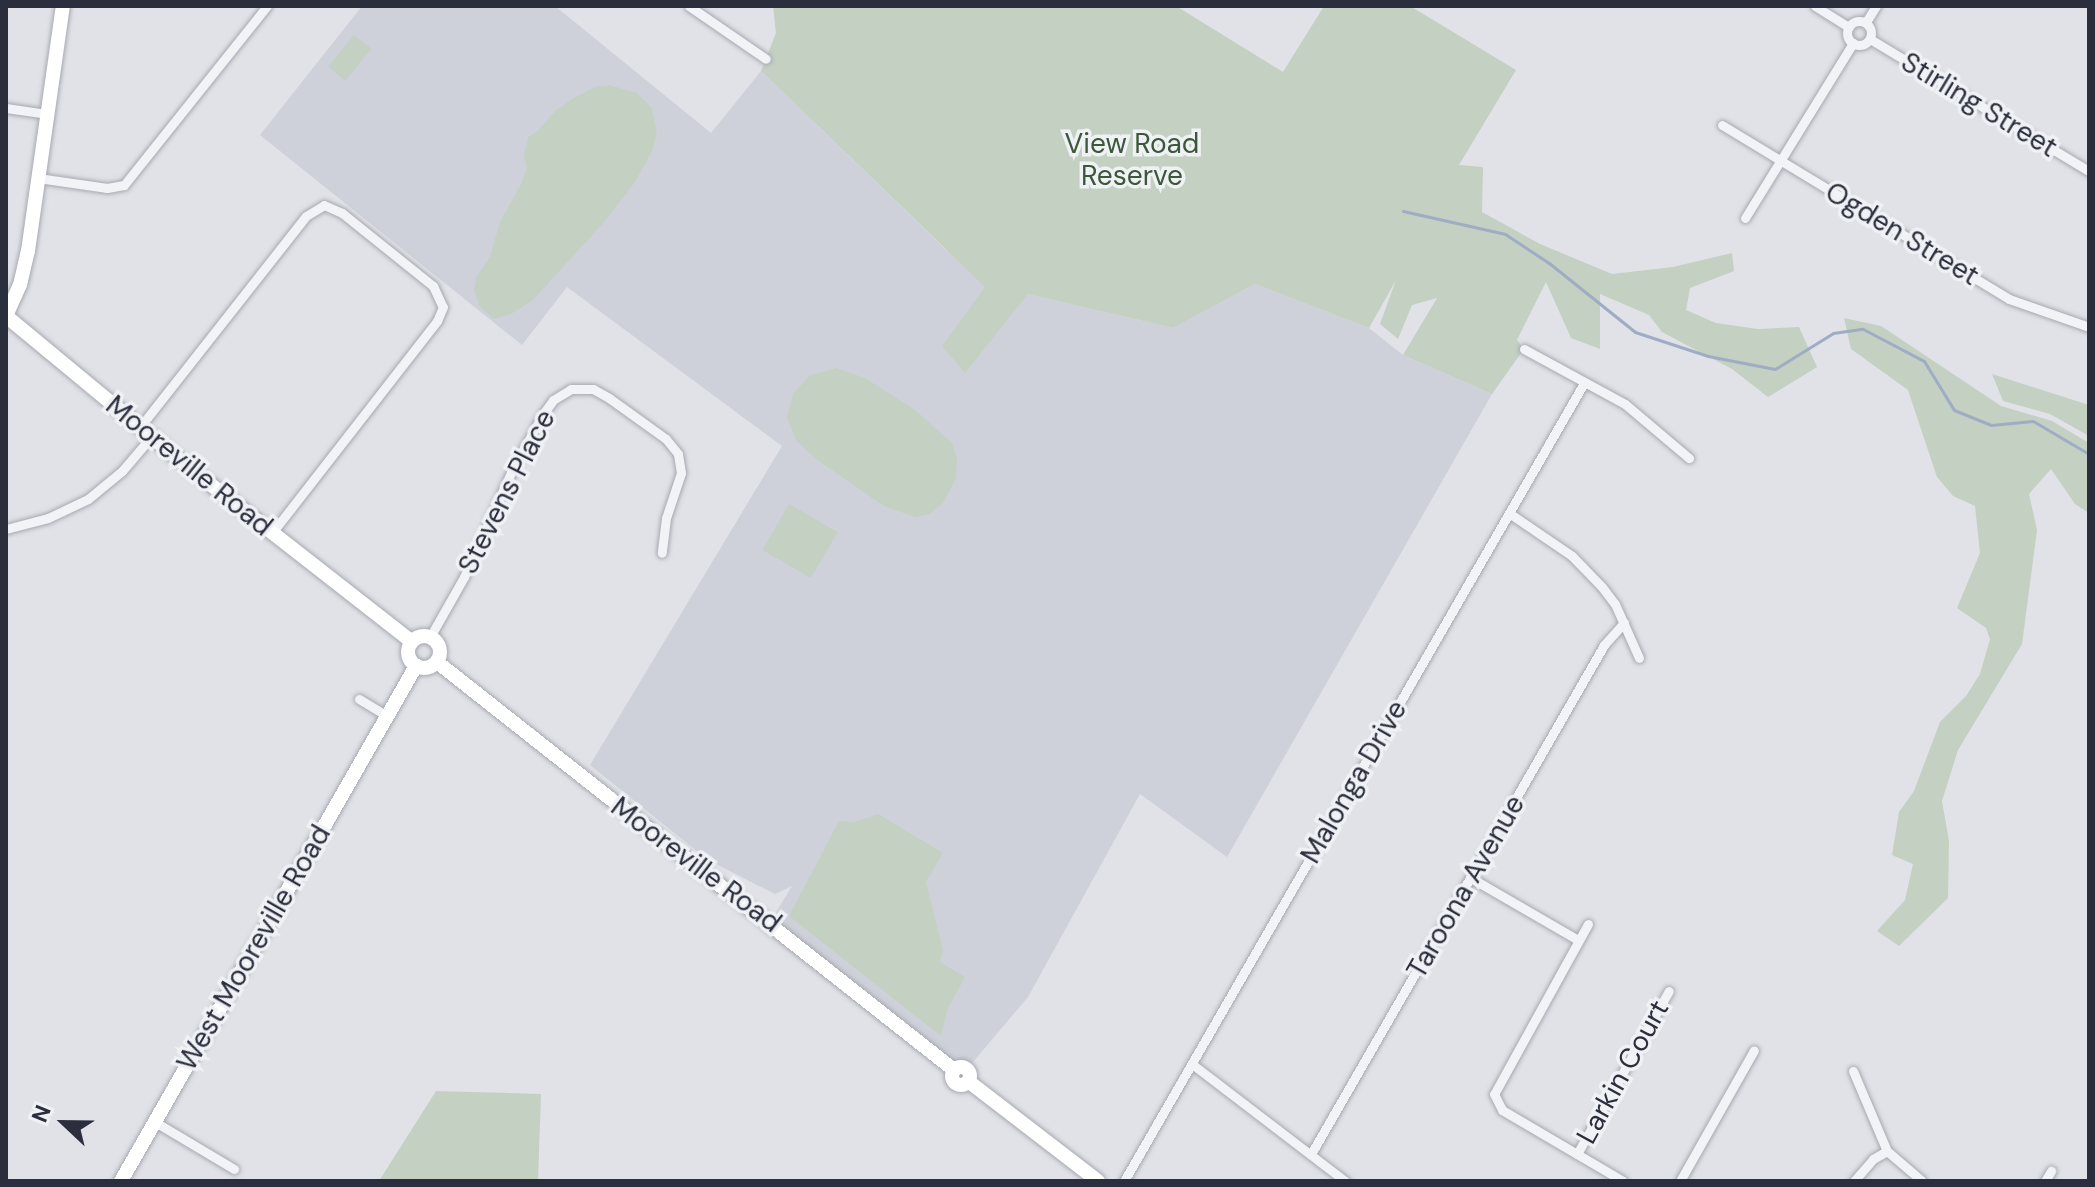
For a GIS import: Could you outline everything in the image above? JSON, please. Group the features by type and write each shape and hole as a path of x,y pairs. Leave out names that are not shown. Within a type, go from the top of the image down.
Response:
{"main road":[{"path":"6,316 20,285 63,6"},
{"name":"Mooreville Road","path":"6,316 146,432 412,642"},
{"path":"420,637 430,637 439,648 437,662 424,669 416,666 408,652 412,642 420,637"},
{"name":"Mooreville Road","path":"437,662 954,1070 960,1066 967,1069 968,1081 1098,1181"},
{"name":"West Mooreville Road","path":"121,1181 416,666"}],"street":[{"path":"38,178 107,188 124,185 267,6"},
{"path":"689,6 766,59"},
{"path":"1815,6 1849,27"},
{"path":"1866,22 1876,6"},
{"path":"1858,21 1866,22 1872,32 1870,39 1860,45 1853,43 1847,34 1849,27 1858,21"},
{"name":"Stirling Street","path":"1870,39 2089,171"},
{"path":"1745,218 1853,43"},
{"path":"6,108 47,114"},
{"name":"Ogden Street","path":"1722,125 2009,299 2089,327"},
{"path":"6,529 48,518 88,499 122,471 146,432 306,216 324,205 342,213 433,286 443,307 437,321 272,533"},
{"path":"1524,349 1625,404 1689,458"},
{"name":"Malonga Drive","path":"1124,1181 1584,383"},
{"name":"Stevens Place","path":"430,637 464,577 512,470 543,414 553,400 571,389 593,389 609,398 666,439 678,454 681,473 666,518 662,553"},
{"path":"1509,513 1572,556 1602,587 1624,623 1639,658"},
{"name":"Taroona Avenue","path":"1311,1154 1604,645 1624,623"},
{"path":"359,699 387,716"},
{"path":"1471,878 1578,940"},
{"path":"1588,924 1494,1094 1502,1110 1623,1181"},
{"name":"Larkin Court","path":"1577,1154 1669,991"},
{"path":"1680,1181 1754,1050"},
{"path":"1192,1064 1345,1181"},
{"path":"1853,1071 1887,1151 1922,1181"},
{"path":"155,1122 234,1169"},
{"path":"1854,1181 1873,1159 1887,1151"},
{"path":"2045,1181 2051,1171"}],"shaded area":[{"path":"362,6 555,6 711,133 761,71 946,250 1020,292 1173,328 1255,284 1369,328 1403,355 1492,394 1227,857 1140,794 1028,997 967,1069 956,1068 770,922 792,886 775,894 708,860 590,765 782,446 567,287 522,345 260,135"}],"green space":[{"name":"View Road Reserve","path":"773,6 1176,6 1283,72 1324,6 1410,6 1516,70 1459,165 1483,167 1482,212 1540,244 1612,274 1673,267 1732,253 1734,271 1690,288 1686,310 1716,323 1758,329 1799,327 1817,367 1768,397 1732,369 1662,332 1649,315 1600,294 1600,349 1571,338 1546,282 1517,340 1524,349 1492,394 1403,355 1437,298 1412,305 1398,339 1380,324 1396,280 1369,328 1255,284 1173,328 1028,294 965,373 942,346 985,287 761,71 776,33"},
{"path":"354,35 371,49 345,81 328,67"},
{"path":"609,85 637,93 652,108 657,133 652,151 635,182 604,222 533,300 511,314 494,319 480,307 474,290 477,276 490,257 500,222 527,168 524,156 528,137 538,131 555,111 577,96 595,87"},
{"path":"1844,318 1881,326 2001,406 2052,421 2089,443 2089,513 2075,504 2051,469 2029,494 2037,530 2022,644 1958,750 1942,801 1949,841 1948,898 1899,946 1877,931 1905,900 1913,864 1892,855 1899,812 1914,791 1940,722 1966,696 1980,674 1990,639 1986,628 1957,608 1980,553 1975,506 1953,496 1937,477 1908,390 1851,349"},
{"path":"836,368 865,378 915,410 952,443 957,458 956,478 943,503 930,514 915,517 884,506 816,459 796,440 787,417 793,394 809,376"},
{"path":"1992,374 2089,405 2089,436 2050,414 2003,401"},
{"path":"789,504 837,532 811,578 762,550"},
{"path":"878,814 943,853 926,882 943,950 940,962 965,977 948,1008 941,1036 789,916 839,821 855,822"},
{"path":"436,1091 541,1094 538,1181 379,1181"}],"waterway":[{"path":"1403,211 1505,234 1549,263 1635,332 1708,356 1775,369 1833,333 1863,329 1924,361 1954,410 1991,425 2033,421 2089,454"}]}
